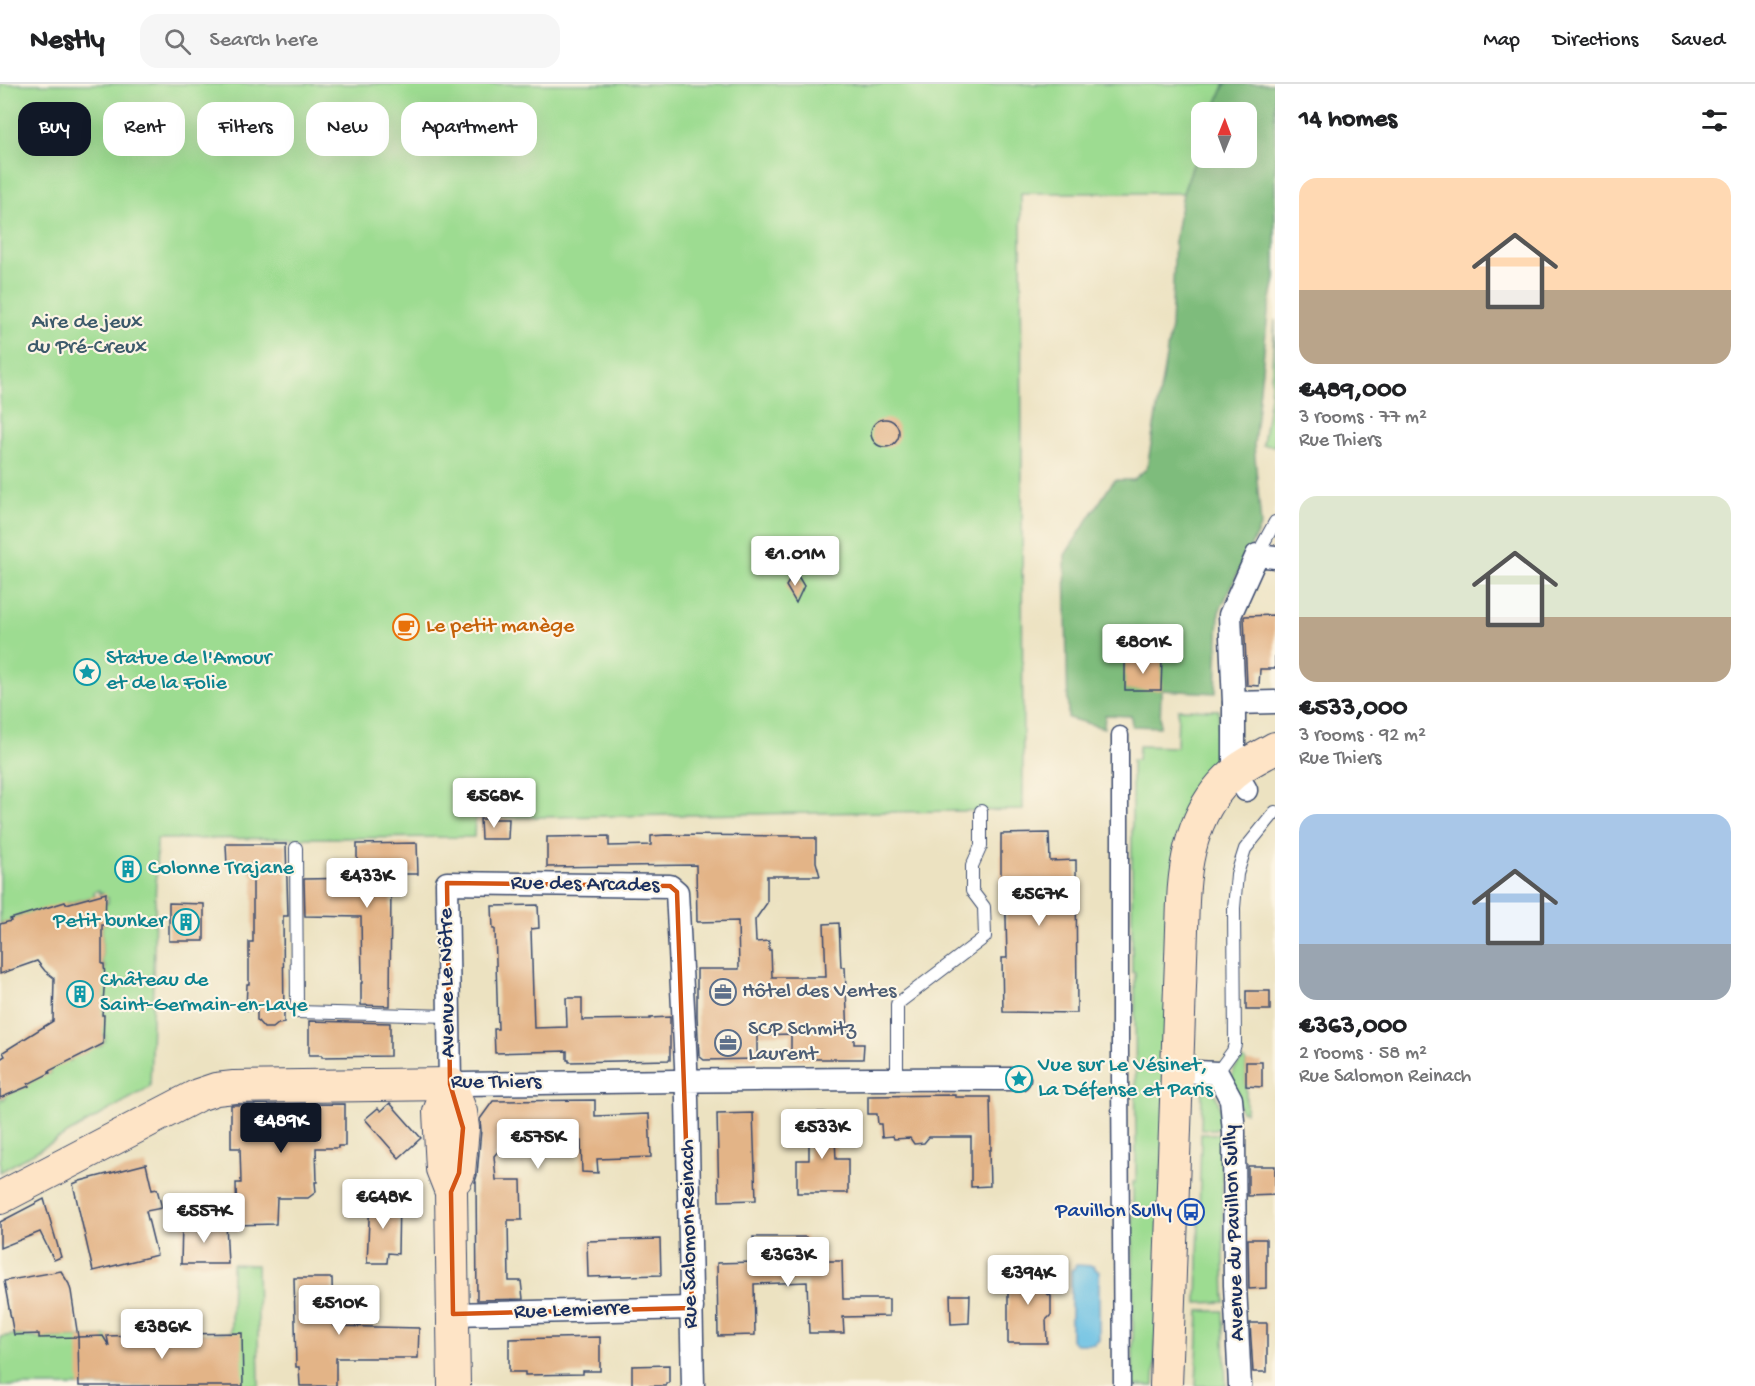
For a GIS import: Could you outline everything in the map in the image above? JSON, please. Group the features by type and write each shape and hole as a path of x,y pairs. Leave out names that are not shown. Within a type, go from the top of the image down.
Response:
{"main road":[{"path":"1240,781 1253,760 1275,748"},
{"path":"1176,1386 1194,1072 1183,891 1186,863 1195,830 1203,812 1224,783 1240,781 1275,769"},
{"path":"1166,1386 1194,1072"},
{"path":"450,1084 439,1112 442,1169 451,1192 454,1386"},
{"name":"Rue Thiers","path":"0,1198 198,1095 216,1089 450,1084"}],"street":[{"path":"1240,781 1228,703 1230,615 1266,556"},
{"path":"1228,703 1275,702"},
{"path":"1120,735 1122,1386"},
{"name":"Avenue Le Nôtre","path":"447,883 450,1084"},
{"name":"Rue des Arcades","path":"447,883 670,886 677,892 686,1081"},
{"name":"Avenue du Pavillon Sully","path":"1194,1072 1231,1099 1234,1132 1235,1284 1240,1386"},
{"name":"Rue Thiers","path":"450,1084 897,1078 1019,1079"},
{"name":"Rue Salomon Reinach","path":"686,1081 693,1386"},
{"name":"Rue Lemierre","path":"453,1314 692,1308"}],"lane":[{"path":"1266,556 1275,522"},
{"path":"897,1078 897,1004 985,937 984,907 972,891 972,866 981,846 981,810"},
{"path":"1194,1072 1233,1051 1235,1044 1234,908 1237,874 1245,849 1275,812"},
{"path":"296,848 297,1012 449,1016"}],"highlighted area":[{"path":"447,883 670,886 677,892 692,1308 453,1314 451,1192 459,1173 463,1128 450,1084"}],"green space":[{"name":"Aire de jeux du Pré-Creux","path":"0,84 1225,84 1217,102 1191,102 1192,168 1183,193 1021,193 1023,810 475,818 474,837 157,839 150,1087 0,1172 0,1098 4,1100 5,1095 28,1086 27,1083 50,1073 49,1070 67,1060 71,1061 70,1058 84,1053 95,1044 97,1047 102,1045 105,1041 105,1035 102,1035 104,1015 101,1015 105,967 102,964 102,925 105,924 103,922 103,903 108,903 108,898 102,892 100,894 99,890 94,892 95,896 13,918 10,919 11,921 0,924"},
{"path":"1225,84 1275,84 1275,279 1268,313 1254,445 1261,525 1219,612 1216,693 1161,690 1160,727 1132,726 1131,716 1105,715 1104,728 1068,718 1065,555 1114,480 1133,480 1147,468 1171,327 1175,240 1183,193 1192,168 1257,168 1257,102 1217,102"},
{"path":"1275,320 1275,446 1263,445 1270,395"},
{"path":"1178,709 1219,710 1216,764 1215,770 1187,814 1175,844 1154,1386 1133,1386 1133,1182 1136,1182 1135,973 1132,972 1132,760 1138,760 1139,746 1177,747"},
{"path":"1243,1059 1246,1061 1246,1112 1241,1111 1232,1084 1233,1072"},
{"path":"1207,1088 1212,1090 1217,1099 1222,1129 1201,1129 1202,1093"},
{"path":"1201,1134 1221,1134 1225,1302 1197,1303"},
{"path":"232,1264 257,1265 259,1386 0,1386 0,1337 231,1333"},
{"path":"1199,1311 1223,1311 1226,1386 1196,1386"}],"water":[{"path":"1076,1265 1093,1266 1099,1271 1099,1340 1095,1344 1076,1344 1071,1340 1071,1270"}],"building":[{"path":"885,419 895,423 899,433 895,443 885,447 875,443 871,433 875,423"},
{"path":"795,571 804,586 796,603 786,586"},
{"path":"1275,615 1275,669 1260,669 1259,686 1247,685 1244,617"},
{"path":"1125,659 1162,660 1161,690 1125,690"},
{"path":"480,819 509,819 508,839 481,839"},
{"path":"1049,833 1050,861 1076,860 1077,1013 1003,1012 1002,958 1007,958 1005,879 1001,879 1001,834"},
{"path":"609,836 609,846 651,845 651,836 816,838 816,862 820,876 767,876 767,903 755,920 756,942 769,941 772,977 826,977 824,924 839,923 841,967 845,967 848,1035 854,1035 854,1044 864,1044 863,1059 791,1059 791,1034 757,1035 757,1059 704,1060 699,1056 697,969 739,969 738,921 697,922 696,865 547,867 547,837"},
{"path":"417,843 418,874 399,874 399,881 391,882 390,1006 361,1005 361,917 305,916 304,879 357,878 357,844"},
{"path":"226,844 286,844 288,916 283,916 284,1023 273,1028 264,1028 257,1020 257,1010 246,1010 247,984 249,984 249,942 253,942 253,875 250,875 250,865 227,866"},
{"name":"Château de Saint-Germain-en-Laye","path":"106,893 105,925 102,925 102,964 104,964 105,977 102,1015 104,1015 103,1044 49,1071 50,1073 28,1084 29,1086 0,1098 0,1059 5,1056 3,1052 53,1021 54,978 37,961 0,974 0,924 65,902 66,904"},
{"name":"Petit bunker","path":"169,903 204,904 204,941 169,941"},
{"path":"538,905 539,928 531,929 534,1028 567,1027 566,998 582,998 582,1020 670,1017 670,1060 569,1062 567,1051 495,1053 494,1029 498,1029 495,929 493,929 492,906"},
{"path":"1246,991 1270,991 1270,1010 1246,1010"},
{"path":"309,1021 390,1023 390,1056 322,1057 322,1055 309,1055"},
{"path":"1246,1062 1262,1062 1262,1087 1246,1086"},
{"path":"955,1095 955,1097 990,1097 990,1186 971,1187 971,1137 929,1137 924,1143 914,1144 910,1138 882,1137 877,1114 868,1114 868,1096"},
{"path":"595,1100 595,1116 649,1114 651,1157 597,1159 598,1173 582,1172 581,1141 557,1141 557,1138 543,1138 543,1136 510,1138 494,1156 496,1180 521,1180 522,1220 508,1220 509,1281 521,1281 523,1299 477,1300 475,1182 481,1130 480,1119 493,1101"},
{"path":"390,1103 421,1138 399,1158 365,1119 378,1108 381,1111"},
{"path":"345,1104 345,1146 316,1148 316,1192 308,1198 277,1198 276,1224 237,1225 236,1183 241,1183 240,1148 231,1148 231,1105"},
{"path":"818,1112 830,1114 834,1119 836,1159 848,1159 848,1193 797,1193 797,1160 809,1160 809,1120"},
{"path":"753,1113 756,1200 719,1201 717,1114"},
{"path":"146,1164 152,1190 157,1189 162,1208 146,1211 157,1255 93,1271 73,1184"},
{"path":"1248,1166 1275,1166 1275,1195 1248,1196"},
{"path":"399,1198 398,1254 388,1253 387,1263 367,1263 370,1199"},
{"path":"44,1199 61,1257 54,1260 40,1232 0,1248 0,1222"},
{"path":"182,1223 226,1223 228,1264 181,1264"},
{"path":"753,1237 806,1237 807,1261 842,1261 843,1299 889,1299 889,1316 843,1317 844,1333 809,1333 807,1282 754,1284 755,1335 718,1336 717,1263 753,1262"},
{"path":"660,1239 661,1275 588,1277 587,1241"},
{"path":"1248,1239 1266,1239 1266,1288 1249,1289"},
{"path":"1046,1269 1046,1293 1051,1296 1051,1315 1046,1320 1047,1343 1008,1343 1008,1270"},
{"path":"61,1271 71,1291 78,1337 39,1338 39,1334 14,1335 4,1281"},
{"path":"294,1278 332,1278 333,1326 419,1328 418,1358 336,1358 336,1386 300,1386 299,1367 296,1367"},
{"path":"950,1295 970,1295 969,1323 951,1324"},
{"path":"1250,1323 1267,1323 1267,1372 1253,1372"},
{"path":"242,1333 243,1386 79,1386 78,1337 103,1336 109,1346 107,1336 171,1334 177,1337 181,1334"},
{"path":"600,1337 600,1371 583,1371 583,1374 525,1375 525,1372 509,1372 509,1339"},
{"path":"669,1365 669,1383 666,1383 666,1386 632,1386 632,1366"}],"place":[{"name":"Le petit manège","path":"406,627"},
{"name":"Statue de l'Amour et de la Folie","path":"87,672"},
{"name":"Colonne Trajane","path":"128,869"},
{"name":"Petit bunker","path":"186,922"},
{"name":"Hôtel des Ventes","path":"723,992"},
{"name":"Château de Saint-Germain-en-Laye","path":"80,994"},
{"name":"SCP Schmitz Laurent","path":"728,1043"},
{"name":"Vue sur Le Vésinet, La Défense et Paris","path":"1019,1079"},
{"name":"Pavillon Sully","path":"1191,1212"}]}
